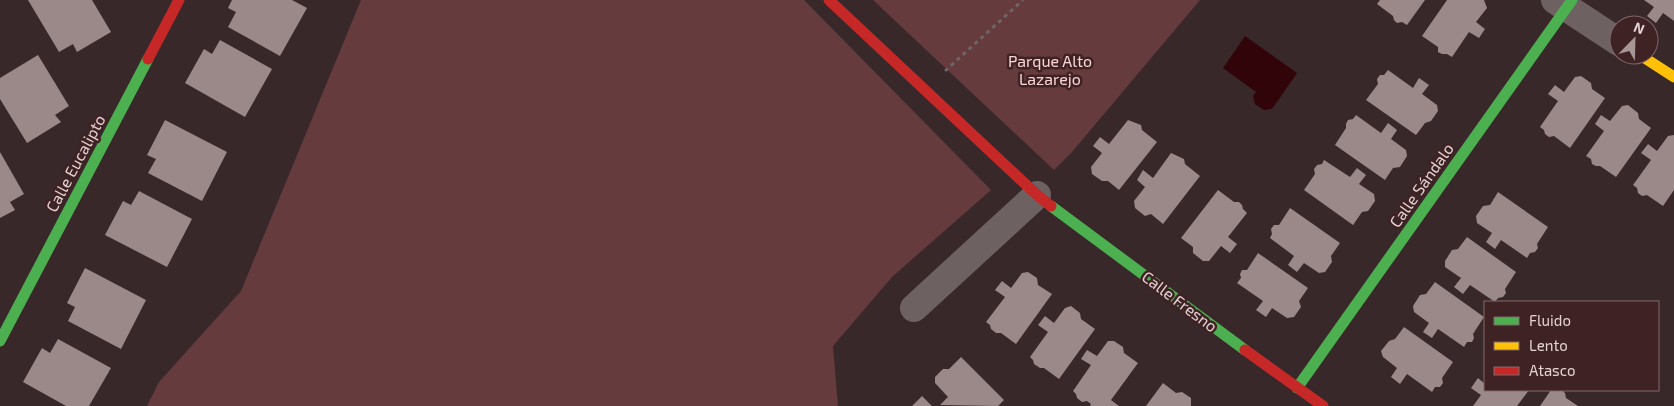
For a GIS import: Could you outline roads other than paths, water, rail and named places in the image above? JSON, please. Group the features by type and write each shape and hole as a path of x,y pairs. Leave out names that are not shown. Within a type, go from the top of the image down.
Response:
{"street":[{"name":"Calle Eucalipto","path":"0,341 179,0"},
{"name":"Calle Fresno","path":"829,0 1037,195 1323,406"},
{"path":"1564,3 1609,35"},
{"name":"Calle Sándalo","path":"1297,388 1564,3"},
{"path":"1656,65 1674,76"},
{"path":"914,308 1037,195"}],"park label":[{"name":"Parque Alto Lazarejo","path":"1050,69"}]}
